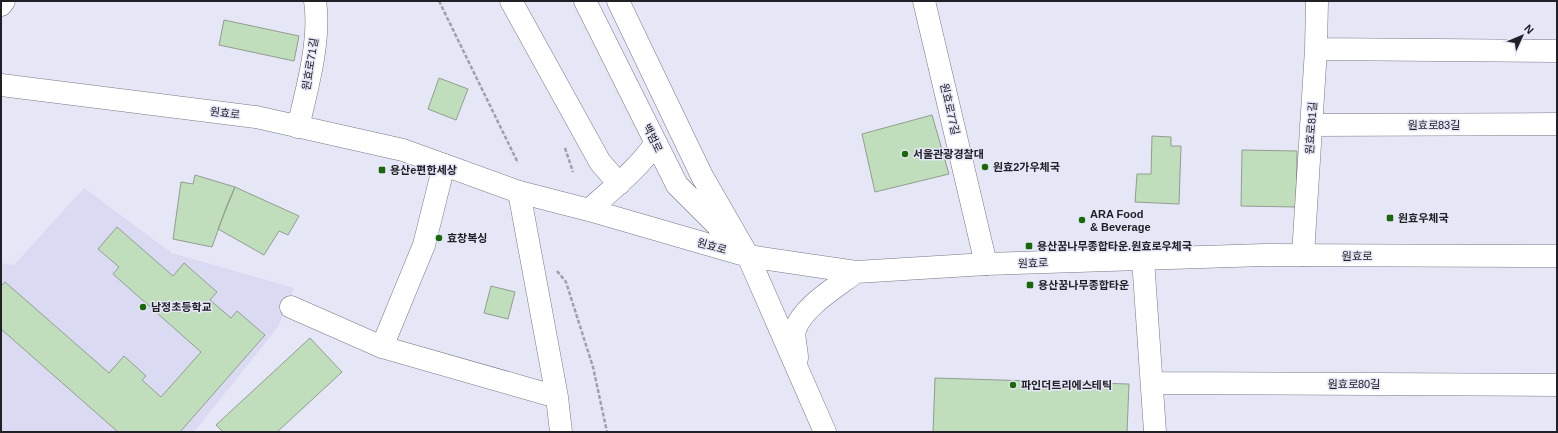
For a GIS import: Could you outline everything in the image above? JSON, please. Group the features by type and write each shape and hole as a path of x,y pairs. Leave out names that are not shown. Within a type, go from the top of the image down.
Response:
{"main road":[{"path":"1,4 4,1"},
{"name":"원효로71길","path":"298,127 312,65 317,15 315,1"},
{"path":"511,1 600,162 619,184"},
{"name":"백범로","path":"585,1 676,185 748,256"},
{"name":"백범로","path":"618,1 702,176 748,256 825,432"},
{"name":"원효로77길","path":"924,1 986,264"},
{"name":"원효로81길","path":"1303,256 1316,49 1317,1"},
{"path":"1316,49 1557,51"},
{"name":"원효로","path":"1,85 256,117 403,150 519,192 589,210 748,256 856,272 986,264 1144,259 1303,256 1557,256"},
{"path":"644,122 660,133 668,129 671,110"},
{"name":"원효로83길","path":"1311,125 1557,124"},
{"path":"589,210 619,184 643,160 655,144"},
{"path":"382,347 424,245 444,165"},
{"path":"519,192 557,397 561,432"},
{"path":"1144,259 1155,432"},
{"path":"798,371 795,331 801,319 822,298 856,272"},
{"path":"291,307 382,347 557,397"},
{"name":"원효로80길","path":"1152,384 1557,385"}],"path":[{"path":"439,1 518,163"},
{"path":"556,269 566,282 593,367 607,432"}],"shaded area":[{"name":"남정초등학교","path":"84,188 172,253 294,288 278,327 194,432 1,432 1,263 14,265"}],"building":[{"path":"224,20 299,36 294,61 219,45"},
{"path":"439,78 468,89 456,120 428,109"},
{"name":"서울관광경찰대","path":"932,115 949,174 875,192 862,134"},
{"path":"1152,136 1171,137 1171,146 1181,146 1179,204 1135,202 1137,174 1151,174"},
{"path":"1242,150 1297,151 1296,207 1241,206"},
{"path":"195,175 235,187 212,247 173,239 181,182 193,184"},
{"path":"235,187 299,216 288,235 279,231 264,255 218,229"},
{"path":"117,227 173,276 184,263 217,292 210,300 231,318 237,311 265,335 180,432 118,432 1,329 1,286 5,282 109,373 124,356 146,376 142,380 161,397 201,352 113,274 119,267 98,249"},
{"path":"491,286 515,292 508,319 484,313"},
{"path":"310,338 342,372 277,432 223,432 216,425"},
{"path":"935,378 1129,384 1127,432 933,432"}],"place":[{"name":"서울관광경찰대","path":"905,154"},
{"name":"원효2가우체국","path":"985,167"},
{"name":"용산e편한세상","path":"382,170"},
{"name":"원효우체국","path":"1390,218"},
{"name":"ARA Food & Beverage","path":"1082,220"},
{"name":"효창복싱","path":"439,238"},
{"name":"용산꿈나무종합타운.원효로우체국","path":"1029,246"},
{"name":"용산꿈나무종합타운","path":"1030,285"},
{"name":"남정초등학교","path":"143,307"},
{"name":"파인더트리에스테틱","path":"1013,385"}]}
